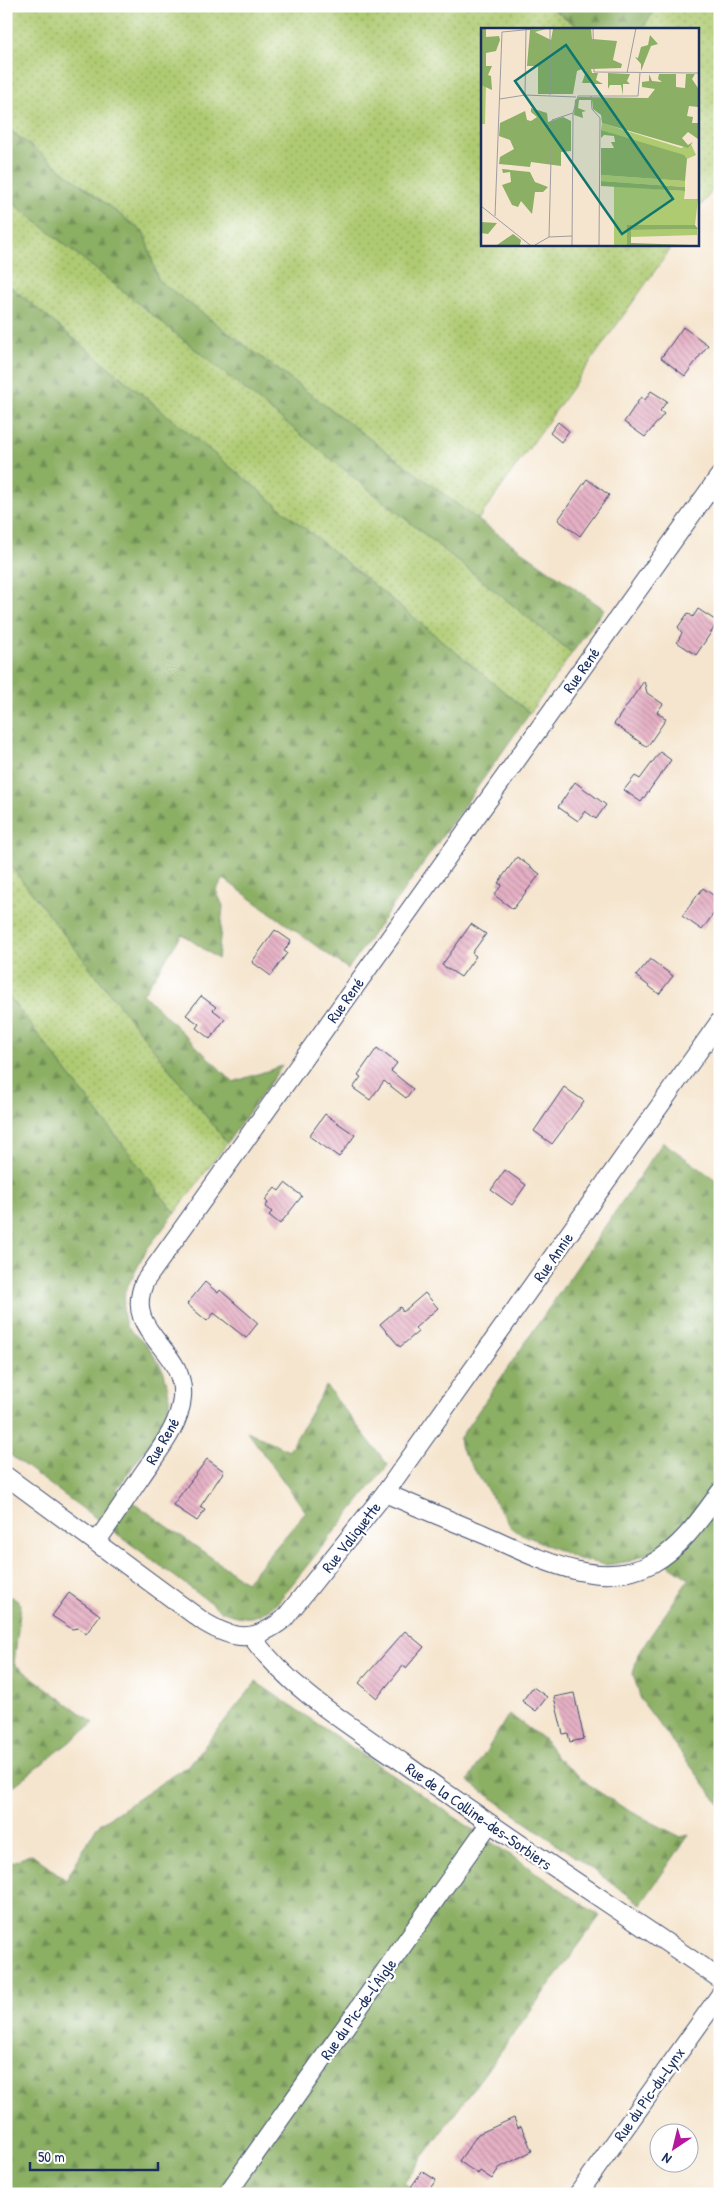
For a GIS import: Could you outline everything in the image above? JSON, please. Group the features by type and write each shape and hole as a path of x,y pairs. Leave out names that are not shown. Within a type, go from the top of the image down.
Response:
{"street":[{"name":"Rue René","path":"97,1541 164,1442 181,1406 182,1386 176,1367 146,1328 139,1310 140,1291 148,1276 720,475"},
{"name":"Rue Annie","path":"385,1493 720,1021"},
{"name":"Rue Valiquette","path":"6,1476 216,1630 235,1636 251,1636 268,1630 284,1619 385,1493 544,1560 571,1569 615,1574 639,1570 664,1557 684,1538 720,1492"},
{"name":"Rue de la Colline-des-Sorbiers","path":"251,1636 274,1664 298,1686 489,1824 720,1979"},
{"name":"Rue du Pic-de-l'Aigle","path":"227,2194 489,1824"},
{"name":"Rue du Pic-du-Lynx","path":"578,2194 720,1995"}],"green space":[{"path":"6,6 549,6 580,28 481,28 481,245 673,245 478,520 158,280 144,233 6,127"},
{"path":"549,6 657,6 643,28 580,28"},
{"path":"657,6 720,6 720,180 698,210 698,28 643,28"},
{"path":"6,127 144,233 158,280 478,520 604,609 572,653 6,197"},
{"path":"6,197 572,653 530,713 6,283"},
{"path":"6,283 530,713 348,969 224,879 216,890 223,906 218,959 182,934 143,994 233,1082 282,1066 227,1143 6,860"},
{"path":"6,860 227,1143 175,1213 6,993"},
{"path":"6,993 175,1213 147,1249 125,1291 123,1311 126,1326 150,1349 164,1372 170,1398 165,1421 116,1490 246,1582 306,1512 247,1431 289,1451 326,1386 388,1465 277,1603 263,1613 246,1617 223,1612 6,1452"},
{"path":"663,1142 720,1183 720,1805 641,1700 633,1674 638,1654 689,1579 650,1552 631,1561 606,1565 578,1559 513,1530 461,1449 459,1439"},
{"path":"11,1596 21,1604 14,1664 94,1723 6,1792 6,1601"},
{"path":"256,1682 600,1916 404,2183 420,2194 6,2194 6,1865 32,1854 66,1880 97,1826 190,1764"},
{"path":"509,1714 546,1741 557,1758 593,1788 624,1808 681,1837 689,1835 641,1904 468,1781"}],"building":[{"path":"683,327 708,345 685,376 661,358"},
{"path":"651,391 667,401 660,411 664,414 645,437 624,422 641,397 645,400"},
{"path":"558,422 569,431 561,442 550,433"},
{"path":"587,479 609,495 580,536 558,520"},
{"path":"698,609 718,622 696,655 677,642 682,633 678,627 688,613 693,617"},
{"path":"644,681 647,693 663,704 657,712 666,719 647,747 614,724"},
{"path":"660,752 671,760 641,802 624,790 635,776 640,779"},
{"path":"575,782 606,805 596,819 585,811 578,821 558,807"},
{"path":"517,857 540,874 513,909 494,895 502,885 498,883"},
{"path":"703,888 720,900 720,917 714,913 702,930 682,916"},
{"path":"471,924 486,934 472,953 476,956 461,977 442,965"},
{"path":"275,930 291,941 284,951 287,953 271,976 252,962"},
{"path":"650,959 673,976 659,994 636,976"},
{"path":"201,996 216,1007 213,1010 225,1019 210,1039 196,1028 199,1024 186,1015"},
{"path":"377,1048 397,1063 391,1071 413,1089 406,1098 384,1081 370,1100 353,1088 361,1077 358,1075"},
{"path":"564,1087 584,1101 552,1144 534,1131"},
{"path":"325,1114 355,1135 339,1157 309,1136"},
{"path":"505,1170 526,1185 512,1205 491,1190"},
{"path":"285,1183 302,1196 280,1224 269,1215 272,1212 265,1207 268,1203 265,1200 275,1188 279,1191"},
{"path":"205,1282 218,1293 220,1290 258,1323 246,1338 214,1313 207,1321 187,1304"},
{"path":"425,1293 438,1308 415,1328 418,1332 400,1347 380,1324 400,1307 403,1312"},
{"path":"207,1459 224,1471 200,1507 205,1510 197,1521 173,1505"},
{"path":"69,1593 100,1615 86,1634 78,1628 72,1629 52,1616"},
{"path":"405,1631 424,1647 406,1668 403,1666 377,1698 359,1683"},
{"path":"533,1687 547,1697 536,1711 522,1701"},
{"path":"574,1693 584,1739 570,1742 568,1733 563,1734 554,1697"},
{"path":"514,2118 518,2128 521,2126 532,2151 499,2168 492,2179 480,2171 478,2174 459,2161 478,2134"},
{"path":"422,2171 436,2180 426,2194 421,2194 411,2187"}]}
